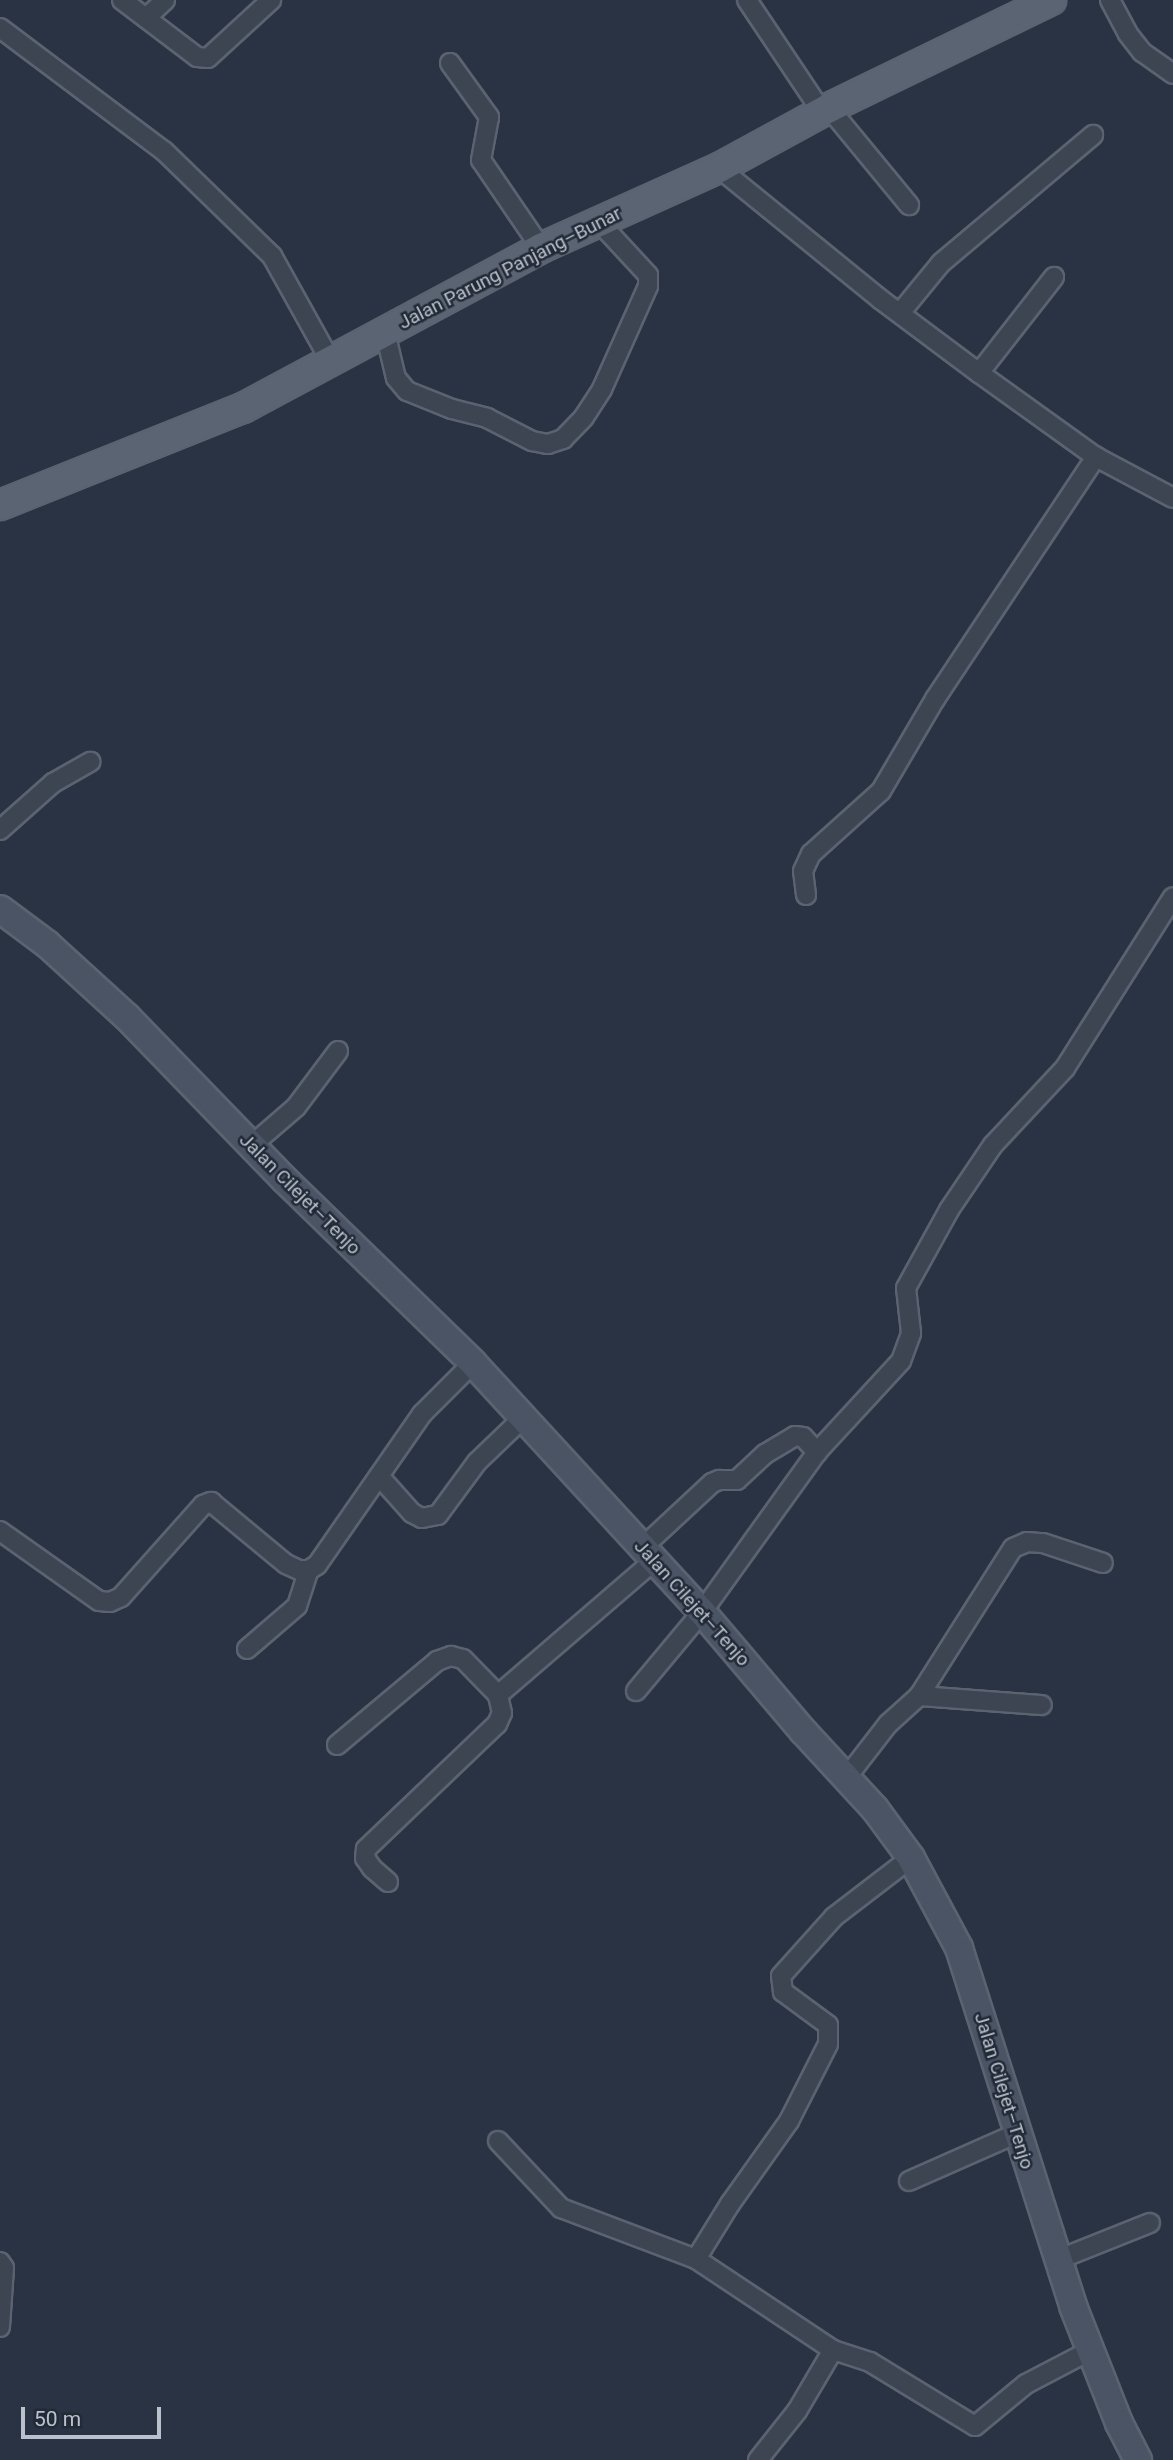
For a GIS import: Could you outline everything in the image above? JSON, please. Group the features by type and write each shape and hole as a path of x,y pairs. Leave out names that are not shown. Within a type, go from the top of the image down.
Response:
{"main road":[{"name":"Jalan Parung Panjang–Bunar","path":"0,505 243,408 541,248 719,168 826,110 1051,0"},
{"name":"Jalan Cilejet–Tenjo","path":"0,909 47,944 127,1017 252,1145 473,1363 702,1612 803,1731 847,1777 911,1858 959,1948 1057,2260 1089,2351 1138,2460"}],"street":[{"path":"122,0 197,57 208,58 271,0"},
{"path":"146,18 165,0"},
{"path":"747,0 826,110 909,205"},
{"path":"1110,0 1128,34 1142,52 1173,74"},
{"path":"0,28 164,151 272,256 330,360"},
{"path":"450,63 489,117 481,160 541,248"},
{"path":"900,313 941,262 1093,135"},
{"path":"719,168 979,373 1096,457 1173,498"},
{"path":"385,332 396,378 407,391 452,409 487,418 531,441 548,444 563,439 584,417 602,389 648,286 648,275 598,221"},
{"path":"979,373 1054,278"},
{"path":"806,895 803,871 811,854 881,791 935,699 1096,457"},
{"path":"0,830 53,783 90,762"},
{"path":"636,1691 702,1612 817,1452 901,1361 911,1333 906,1288 949,1210 993,1145 1065,1068 1173,897"},
{"path":"252,1145 296,1107 338,1051"},
{"path":"0,1531 99,1601 110,1602 121,1597 203,1505 211,1502 286,1564 299,1570 309,1570 317,1565 422,1414 473,1363"},
{"path":"379,1476 412,1513 422,1518 438,1515 477,1462 524,1417"},
{"path":"498,1695 648,1555 712,1483 719,1480 737,1480 765,1454 794,1436 803,1437 817,1452"},
{"path":"847,1777 888,1724 919,1696 1013,1548 1027,1542 1043,1543 1103,1563"},
{"path":"247,1649 297,1606 309,1570"},
{"path":"337,1745 437,1661 451,1656 463,1659 498,1695 502,1713 497,1724 366,1849 365,1858 388,1882"},
{"path":"919,1696 1042,1705"},
{"path":"696,2259 730,2204 789,2122 828,2044 828,2025 783,1992 781,1976 834,1917 911,1858"},
{"path":"909,2181 1017,2133"},
{"path":"498,2141 561,2208 696,2259 834,2350 870,2362 975,2426 1026,2384 1089,2351"},
{"path":"1057,2260 1150,2223"},
{"path":"0,2262 4,2268 0,2327"},
{"path":"758,2460 804,2401 834,2350"}]}
